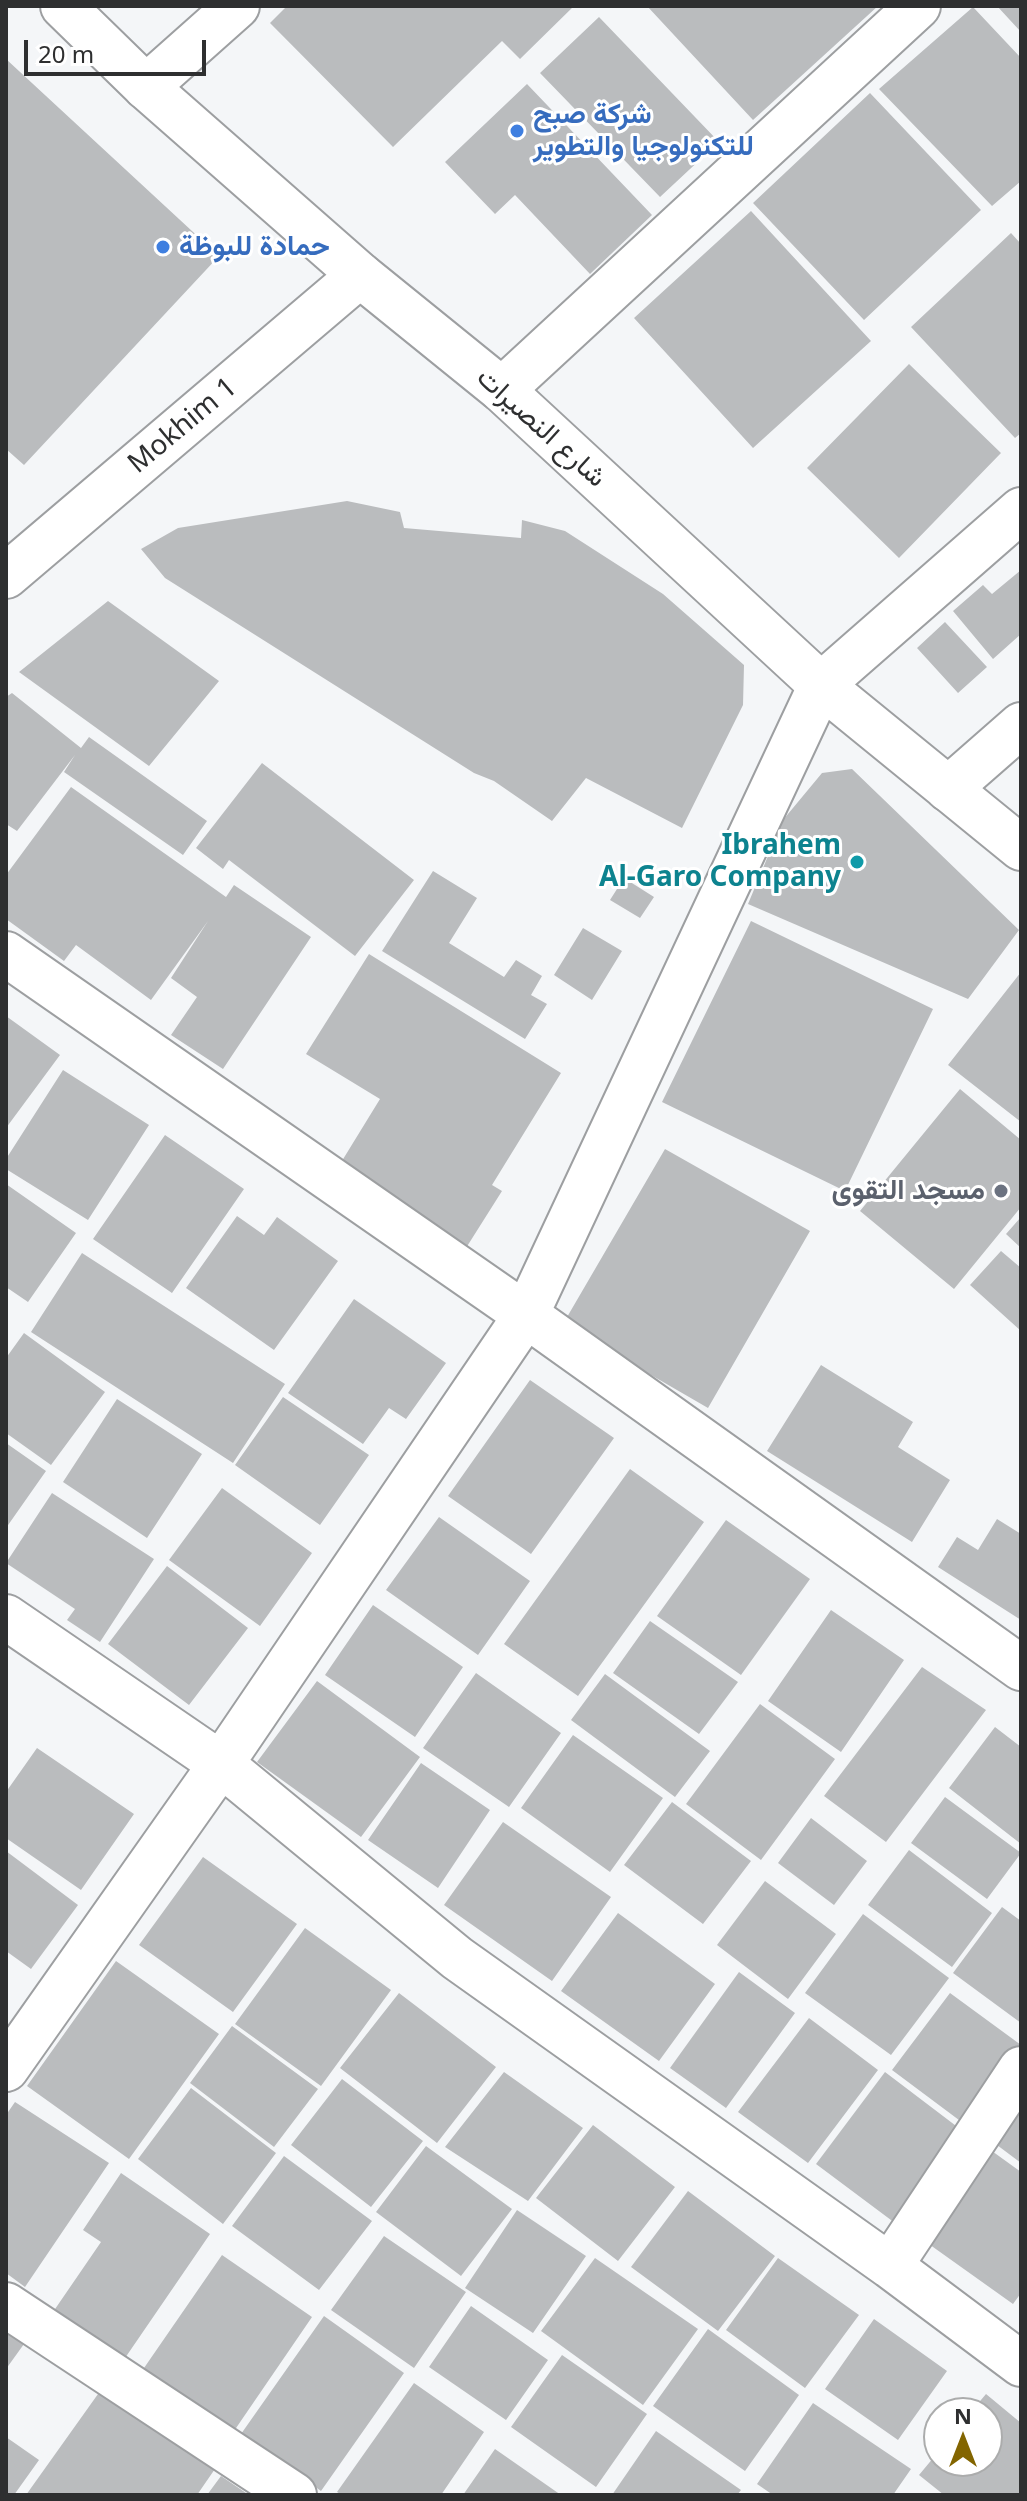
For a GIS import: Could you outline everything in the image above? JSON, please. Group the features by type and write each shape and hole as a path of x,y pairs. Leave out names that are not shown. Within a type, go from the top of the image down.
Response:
{"street":[{"name":"شارع النصيرات","path":"63,6 146,87 360,275 502,390 821,685 1021,848"},
{"path":"146,87 237,6"},
{"path":"502,390 918,6"},
{"name":"Mokhim 1","path":"6,576 360,275"},
{"path":"6,2069 221,1764 526,1315 821,685 1021,510"},
{"path":"948,789 1021,725"},
{"path":"6,954 526,1315 1021,1668"},
{"path":"6,1617 221,1764 457,1958 890,2266 1021,2364"},
{"path":"890,2266 1021,2069"},
{"path":"6,2305 294,2495"}],"building":[{"path":"287,6 574,6 520,59 502,41 393,147 270,23"},
{"path":"647,6 878,6 753,120"},
{"path":"997,6 1021,6 1021,32"},
{"path":"973,7 1021,58 1021,181 992,206 879,89"},
{"path":"599,17 719,142 660,197 540,73"},
{"path":"6,59 219,256 24,465 6,449"},
{"path":"527,84 652,215 590,274 515,195 495,214 445,162"},
{"path":"870,93 981,210 864,320 753,203"},
{"path":"751,211 871,341 753,448 634,318"},
{"path":"1011,233 1021,244 1021,433 1015,438 911,327"},
{"path":"909,364 1001,453 899,558 807,468"},
{"path":"347,501 400,512 404,528 521,538 522,520 565,531 663,594 744,665 743,705 682,828 586,778 552,821 494,781 474,773 165,578 141,549 178,528"},
{"path":"1021,570 1021,634 993,659 953,611 983,585 992,594"},
{"path":"108,601 219,681 149,766 19,672"},
{"path":"945,622 987,667 958,693 917,648"},
{"path":"12,693 81,748 89,737 207,821 183,855 64,772 75,755 17,831 6,824 6,697"},
{"path":"262,763 414,880 355,956 229,860 223,869 196,848"},
{"name":"Ibrahem Al-Garo Company","path":"852,769 1019,930 968,999 748,904 783,820 822,773"},
{"path":"71,787 226,897 234,885 311,937 223,1069 171,1035 197,997 171,978 208,921 151,1000 76,945 64,961 6,919 6,875"},
{"path":"433,871 477,898 449,943 504,977 516,960 542,976 531,995 547,1004 525,1039 382,951"},
{"path":"624,878 654,897 640,918 610,900"},
{"path":"751,921 933,1009 845,1191 662,1102"},
{"path":"583,928 622,951 592,1000 554,975"},
{"path":"369,954 561,1073 492,1185 502,1191 466,1248 337,1169 380,1099 306,1054"},
{"path":"1021,972 1021,1122 948,1065"},
{"path":"6,1016 60,1055 6,1128"},
{"path":"63,1070 149,1125 88,1220 6,1169 6,1159"},
{"path":"960,1089 1021,1140 1021,1207 954,1289 860,1211"},
{"path":"165,1135 244,1189 172,1293 93,1239"},
{"path":"665,1149 810,1231 708,1408 563,1324"},
{"path":"6,1184 76,1233 28,1302 6,1287"},
{"path":"237,1216 264,1235 277,1217 338,1261 274,1350 186,1288"},
{"path":"1021,1217 1021,1248 1006,1234"},
{"path":"1001,1251 1021,1268 1021,1331 970,1285"},
{"path":"82,1253 285,1384 233,1463 31,1332"},
{"path":"354,1299 446,1363 406,1419 389,1408 363,1444 288,1393"},
{"path":"24,1333 105,1392 51,1465 6,1433 6,1358"},
{"path":"821,1365 913,1422 898,1447 950,1480 912,1542 767,1451"},
{"path":"530,1380 614,1438 531,1554 448,1496"},
{"path":"283,1397 369,1455 320,1525 235,1465"},
{"path":"117,1399 202,1454 147,1538 63,1482"},
{"path":"6,1443 46,1471 6,1528"},
{"path":"630,1469 704,1522 578,1696 504,1644"},
{"path":"222,1488 312,1553 260,1626 169,1560"},
{"path":"52,1493 154,1559 100,1642 67,1620 75,1609 6,1563"},
{"path":"439,1517 530,1581 478,1655 386,1590"},
{"path":"997,1519 1021,1534 1021,1620 938,1567 957,1537 978,1550"},
{"path":"726,1520 810,1579 741,1675 657,1616"},
{"path":"167,1566 248,1628 189,1705 108,1644"},
{"path":"373,1605 463,1667 415,1737 325,1675"},
{"path":"831,1610 904,1660 841,1752 768,1701"},
{"path":"650,1621 738,1682 699,1734 613,1673"},
{"path":"922,1667 986,1710 886,1842 824,1796"},
{"path":"476,1673 561,1733 509,1807 423,1748"},
{"path":"605,1674 710,1751 675,1797 571,1720"},
{"path":"317,1681 420,1757 361,1837 257,1762"},
{"path":"760,1704 835,1759 761,1860 686,1804"},
{"path":"995,1727 1021,1747 1021,1844 949,1788"},
{"path":"573,1735 663,1798 610,1872 521,1808"},
{"path":"37,1748 134,1814 81,1890 6,1838 6,1792"},
{"path":"421,1763 490,1810 438,1888 368,1840"},
{"path":"945,1797 1021,1853 987,1899 911,1843"},
{"path":"672,1802 751,1861 703,1924 624,1865"},
{"path":"811,1818 867,1861 834,1905 778,1863"},
{"path":"503,1822 611,1897 552,1981 444,1905"},
{"path":"909,1850 992,1913 952,1967 868,1905"},
{"path":"6,1851 78,1905 31,1969 6,1951"},
{"path":"203,1857 297,1924 233,2012 139,1945"},
{"path":"765,1881 836,1934 788,1999 717,1945"},
{"path":"1002,1907 1021,1921 1021,2023 953,1973"},
{"path":"618,1913 715,1984 659,2061 561,1991"},
{"path":"863,1914 949,1978 891,2055 805,1993"},
{"path":"305,1928 391,1990 321,2086 235,2024"},
{"path":"116,1961 219,2034 129,2159 27,2086"},
{"path":"739,1972 795,2013 726,2108 670,2068"},
{"path":"399,1993 496,2067 437,2143 340,2068"},
{"path":"950,1993 1021,2045 963,2123 892,2070"},
{"path":"809,2018 878,2070 808,2163 738,2112"},
{"path":"232,2026 318,2089 274,2147 190,2083"},
{"path":"504,2072 583,2128 528,2201 445,2147"},
{"path":"885,2072 968,2135 899,2226 816,2164"},
{"path":"342,2079 423,2141 371,2207 291,2145"},
{"path":"191,2088 276,2153 223,2224 138,2159"},
{"path":"1021,2096 1021,2163 989,2139"},
{"path":"15,2102 109,2163 25,2287 6,2273 6,2115"},
{"path":"593,2125 675,2187 618,2261 536,2198"},
{"path":"426,2146 512,2209 461,2276 376,2212"},
{"path":"985,2146 1021,2172 1021,2293 1013,2304 919,2237"},
{"path":"284,2156 372,2221 319,2290 232,2226"},
{"path":"121,2173 210,2234 123,2361 53,2312 101,2242 83,2230"},
{"path":"688,2191 775,2256 718,2331 631,2267"},
{"path":"517,2210 586,2256 533,2333 465,2288"},
{"path":"384,2236 466,2292 414,2368 331,2310"},
{"path":"222,2255 312,2317 234,2431 144,2368"},
{"path":"595,2258 698,2329 643,2405 541,2331"},
{"path":"778,2258 859,2315 805,2388 726,2330"},
{"path":"471,2306 548,2360 506,2420 429,2367"},
{"path":"324,2316 404,2373 321,2491 241,2434"},
{"path":"874,2319 947,2371 929,2397 923,2397 923,2405 898,2440 825,2389"},
{"path":"708,2329 799,2395 745,2471 653,2406"},
{"path":"6,2332 24,2344 6,2369"},
{"path":"562,2355 647,2414 596,2487 511,2427"},
{"path":"414,2383 484,2432 441,2495 342,2495 337,2492"},
{"path":"103,2387 217,2466 197,2495 26,2495"},
{"path":"813,2403 911,2469 893,2495 773,2495 757,2484"},
{"path":"1003,2408 1021,2423 1021,2495 944,2495 919,2475 923,2470 923,2477 1003,2477"},
{"path":"656,2431 741,2490 737,2495 612,2495"},
{"path":"6,2437 39,2460 14,2495 6,2495"},
{"path":"495,2449 561,2495 463,2495"},
{"path":"221,2476 249,2495 207,2495"}],"place":[{"name":"شركة صبح للتكنولوجيا والتطوير","path":"517,131"},
{"name":"حمادة للبوظة","path":"163,247"},
{"name":"Ibrahem Al-Garo Company","path":"857,862"},
{"name":"مسجد التقوى","path":"1001,1191"}]}
